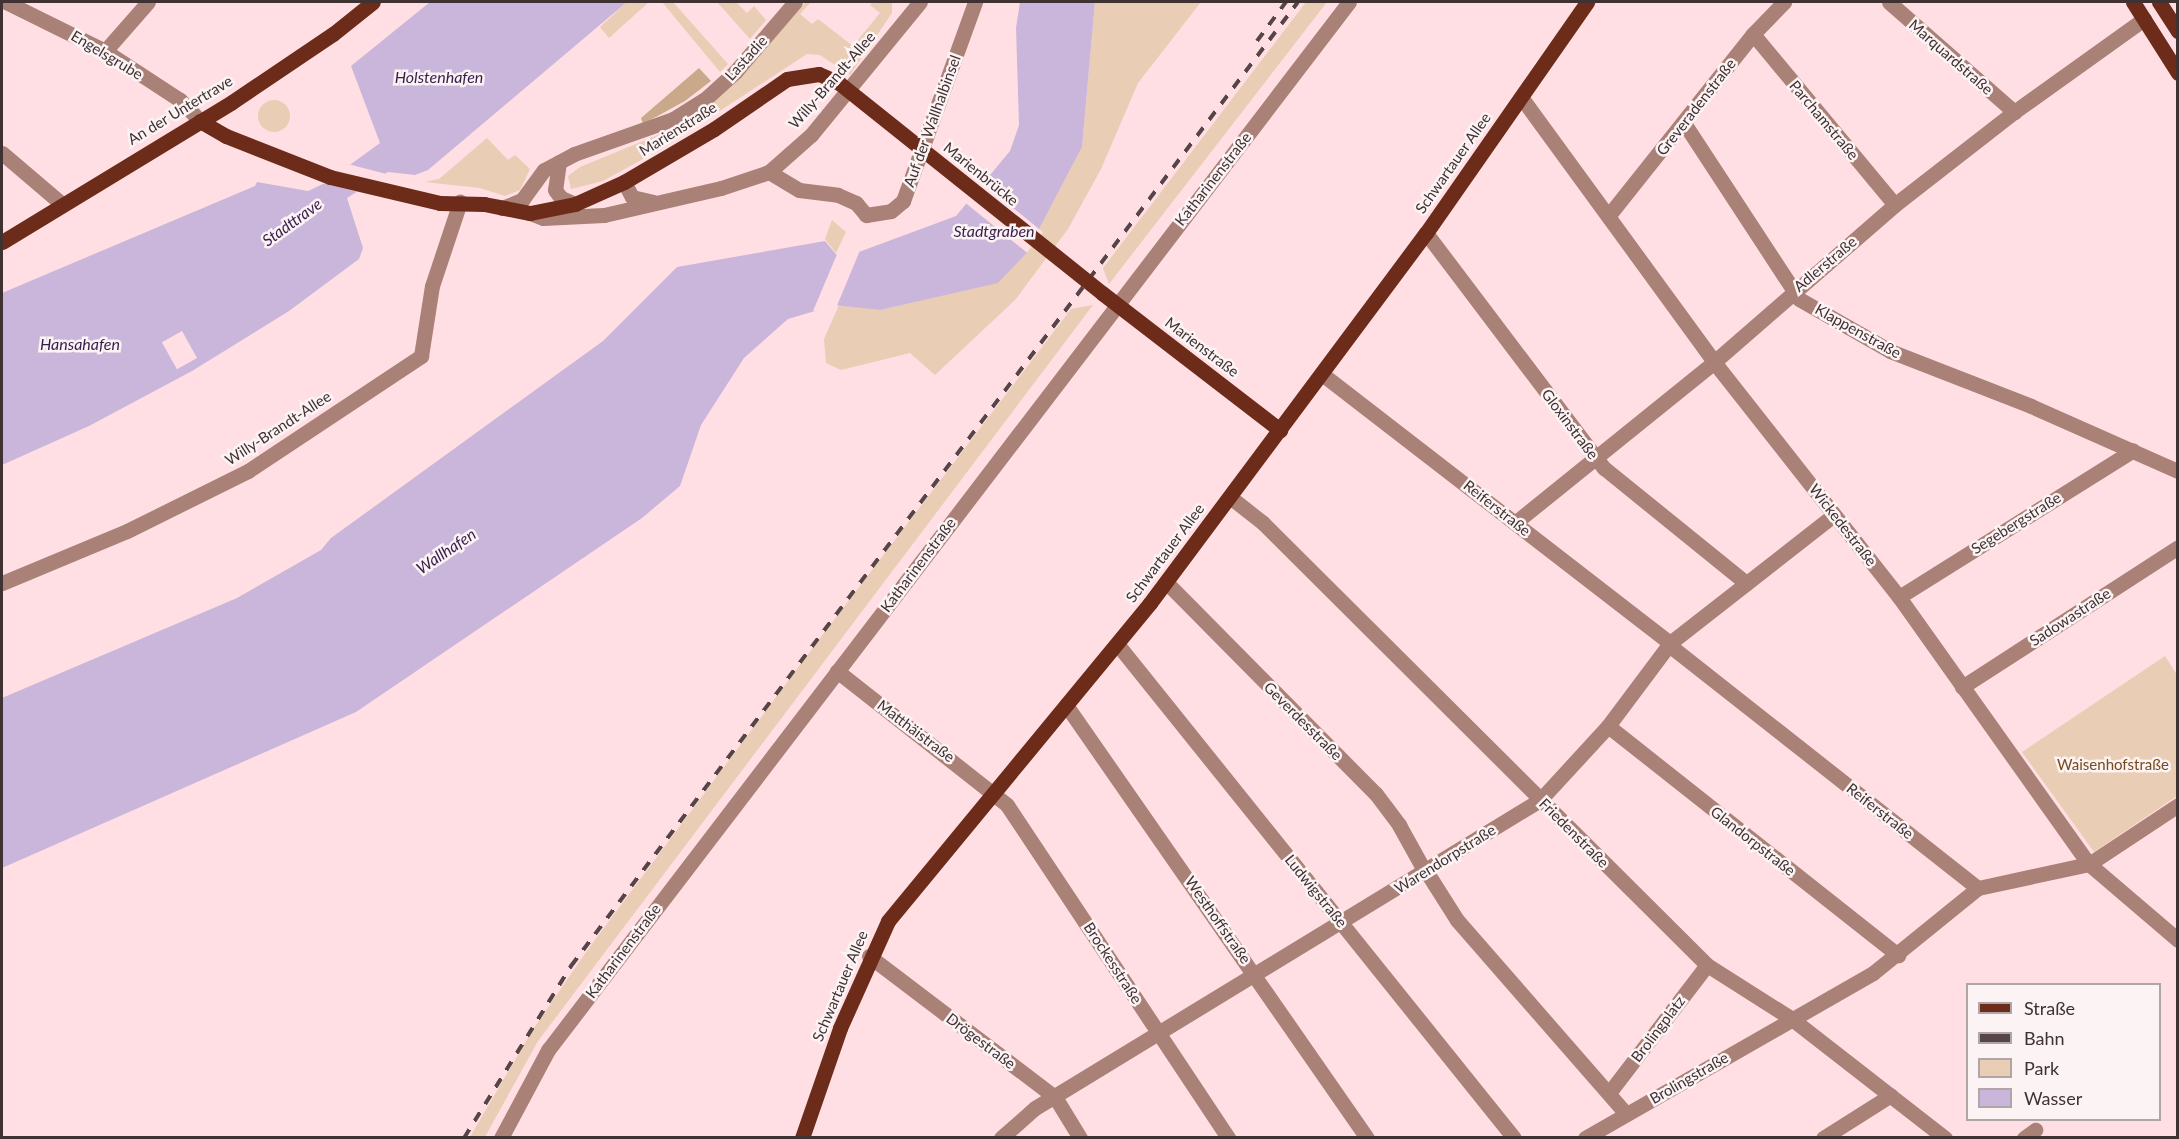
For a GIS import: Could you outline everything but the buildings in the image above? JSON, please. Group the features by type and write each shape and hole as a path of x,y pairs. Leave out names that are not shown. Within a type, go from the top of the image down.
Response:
{"main road":[{"name":"An der Untertrave","path":"2,242 200,121 333,34 373,2"},
{"name":"Schwartauer Allee","path":"802,1137 869,956 912,887 1118,645 1426,233 1587,2"},
{"path":"2133,2 2178,73"},
{"path":"2159,2 2178,31"},
{"name":"Marienstraße","path":"530,213 575,204 624,182 714,129 787,79 819,74 839,83"},
{"name":"Marienbrücke","path":"839,83 1102,293"},
{"name":"Willy-Brandt-Allee","path":"200,121 226,136 295,162 334,173 408,192 530,213"},
{"name":"Marienstraße","path":"1102,293 1280,430"}],"street":[{"name":"Engelsgrube","path":"6,2 105,51 180,100 200,121"},
{"path":"105,51 148,2"},
{"name":"Lastadie","path":"502,208 522,200 544,170 559,162 673,119 704,100 735,72 795,2"},
{"name":"Willy-Brandt-Allee","path":"530,213 543,218 604,215 658,203 769,172 811,135 920,2"},
{"name":"Auf der Wallhalbinsel","path":"769,172 799,190 838,195 856,202 866,215 891,211 903,201 975,2"},
{"name":"Katharinenstraße","path":"501,1137 548,1050 1348,2"},
{"name":"Greveradenstraße","path":"1609,215 1753,34 1784,2"},
{"name":"Marquardstraße","path":"1889,2 2014,112"},
{"name":"Adlerstraße","path":"1516,522 1714,362 1794,289 1895,205 2014,112 2144,19"},
{"name":"Parchamstraße","path":"1753,34 1895,205"},
{"name":"Wickedestraße","path":"1521,97 1714,362 1899,597 2089,864 2178,940"},
{"name":"Klappenstraße","path":"1684,123 1799,298 1890,351 2133,450 2178,471"},
{"path":"2,153 62,204"},
{"path":"559,162 555,190 561,198 575,204"},
{"path":"624,182 632,197 658,203"},
{"name":"Willy-Brandt-Allee","path":"2,584 127,531 248,471 421,356 432,286 460,202"},
{"name":"Gloxinstraße","path":"1426,233 1596,459 1746,583"},
{"name":"Reiferstraße","path":"1322,374 1516,522 1978,888"},
{"name":"Segebergstraße","path":"1899,597 2133,450"},
{"name":"Friedenstraße","path":"1230,497 1263,523 1707,965 1792,1019 1945,1137"},
{"name":"Warendorpstraße","path":"1001,1137 1055,1097 1540,800 1608,726 1670,644 1834,515"},
{"name":"Sadowastraße","path":"1962,687 2178,547"},
{"name":"Geverdesstraße","path":"1166,582 1376,794 1399,825 1456,920 1626,1114"},
{"name":"Ludwigstraße","path":"1118,645 1514,1137"},
{"name":"Matthäistraße","path":"837,671 994,791"},
{"name":"Westhoffstraße","path":"1066,705 1256,974 1367,1137"},
{"name":"Glandorpstraße","path":"1608,726 1898,955"},
{"name":"Brockesstraße","path":"994,791 1018,819 1228,1137"},
{"path":"1792,1019 1898,955 1978,888 2089,864 2178,805"},
{"name":"Drögestraße","path":"869,956 1055,1097 1080,1137"},
{"name":"Brolingplatz","path":"1609,1093 1707,965"},
{"name":"Brolingstraße","path":"1585,1137 1792,1019"},
{"path":"1823,1137 1891,1095"}],"green space":[{"path":"627,2 649,2 609,38 600,27"},
{"path":"662,2 673,2 728,64 720,72"},
{"path":"717,2 736,2 747,13 754,6 766,20 750,39"},
{"path":"806,2 811,2 800,14 812,24 818,19 853,46 880,13 870,5 873,2 892,2 892,13 850,75 820,55 807,54 663,148 603,181 571,189 568,176 580,167 675,128 730,88"},
{"path":"1095,2 1201,2 1138,83 1101,169 1068,229 1015,300 935,375 910,353 841,370 826,363 824,339 839,305 880,310 998,282 1026,254 1082,147"},
{"path":"1306,2 1327,2 1109,284 1103,268"},
{"path":"274,100 285,105 290,116 285,127 274,132 263,127 258,116 263,105"},
{"path":"487,138 508,160 515,155 530,169 520,190 505,196 480,188 425,182 439,179"},
{"path":"832,220 846,232 836,253 825,239"},
{"path":"1093,305 538,1041 485,1137 470,1137 532,1031 586,952 818,641 1071,309"},
{"name":"Waisenhofstraße","path":"2165,656 2177,675 2177,796 2094,852 2022,752"}],"shaded area":[{"path":"699,68 711,81 685,101 643,124 641,118"}],"water":[{"name":"Hansahafen","path":"430,2 627,2 428,170 415,175 388,172 347,198 363,248 359,259 289,311 192,371 89,426 2,465 2,293 255,186 257,182 308,191 325,183 380,143 351,66"},
{"path":"1020,2 1095,2 1082,147 1026,254 998,283 880,310 835,305 788,319 744,358 701,425 680,486 642,518 356,712 2,868 2,698 237,598 321,550 331,538 603,341 677,267 825,241 840,259 956,216 1010,151 1019,125 1016,28"}],"pier":[{"path":"348,164 394,176 362,193 322,183"},
{"path":"981,182 1043,232 1027,253 965,202"},
{"path":"861,248 836,308 813,311 838,252 841,256"},
{"path":"182,331 197,358 177,369 162,342"}],"railway":[{"path":"1257,41 1286,2"},
{"path":"464,1138 571,966 1298,2"}],"water label":[{"name":"Holstenhafen","path":"439,77"},
{"name":"Stadttrave","path":"292,222"},
{"name":"Stadtgraben","path":"994,231"},
{"name":"Wallhafen","path":"446,551"}]}
